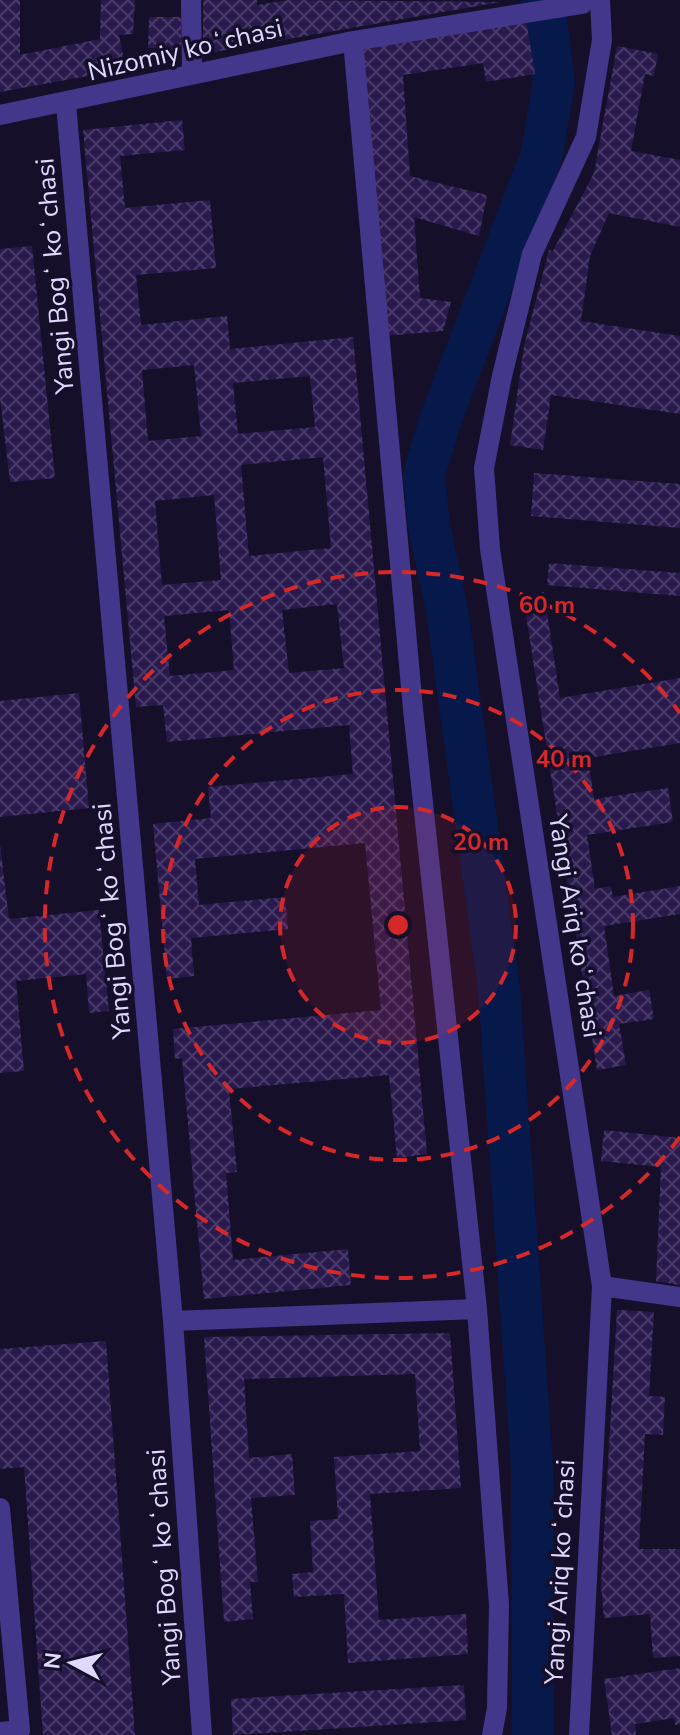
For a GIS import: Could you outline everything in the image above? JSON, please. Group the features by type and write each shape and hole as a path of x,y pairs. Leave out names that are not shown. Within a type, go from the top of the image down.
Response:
{"street":[{"path":"191,0 192,73"},
{"name":"Nizomiy koʻchasi","path":"0,115 66,104 192,73 353,41 524,15 589,1"},
{"name":"Yangi Ariq koʻchasi","path":"579,1735 595,1353 602,1286 490,549 484,468 532,254 586,137 602,40 589,1"},
{"path":"353,41 413,709 477,1309 499,1605 497,1708 492,1735"},
{"name":"Yangi Bogʻ koʻchasi","path":"66,104 173,1321 202,1735"},
{"path":"602,1286 680,1297"},
{"path":"173,1321 477,1309"},
{"path":"0,1508 20,1730 0,1732"}],"building":[{"path":"0,0 20,0 20,55 100,39 101,0 135,0 133,34 119,35 126,69 0,92"},
{"path":"203,0 257,0 257,5 289,0 500,2 203,54"},
{"path":"149,17 181,17 181,49 148,48"},
{"path":"526,20 535,74 486,82 483,63 403,75 410,176 487,195 479,236 414,217 420,298 451,302 443,331 384,336 362,44"},
{"path":"617,46 658,54 654,76 645,74 631,151 680,160 680,227 609,213 590,256 581,321 680,336 680,414 551,395 543,450 510,445 524,346 549,250 553,251 594,173"},
{"path":"182,120 185,150 120,156 125,208 210,200 216,268 136,275 141,325 227,316 230,349 353,337 427,1154 397,1158 389,1075 229,1089 237,1172 226,1173 233,1260 348,1249 351,1285 204,1299 182,1058 175,1059 173,1029 381,1010 365,843 195,859 199,905 285,897 288,929 191,938 194,976 167,979 153,824 211,818 208,787 353,774 349,725 167,742 163,705 136,707 83,130","holes":["194,365 201,436 148,441 142,370","310,376 315,427 238,434 233,383","323,457 331,548 249,556 241,465","214,495 221,580 162,585 155,501","337,604 344,668 289,673 282,610","229,610 234,670 170,676 164,616"]},
{"path":"32,246 55,478 10,482 0,398 0,249"},
{"path":"534,473 680,484 680,528 531,516"},
{"path":"549,563 680,573 680,596 547,585"},
{"path":"544,592 560,698 680,678 680,743 588,758 594,799 668,788 673,822 587,835 595,889 611,886 613,897 680,886 680,914 604,926 614,996 649,990 654,1019 619,1024 626,1065 597,1070 523,596"},
{"path":"79,693 89,808 0,817 0,701"},
{"path":"0,845 9,919 99,910 109,1011 89,1013 86,974 16,981 24,1071 0,1073"},
{"path":"604,1130 680,1138 680,1285 656,1281 661,1167 601,1161"},
{"path":"617,1310 654,1312 649,1396 665,1397 663,1435 645,1434 639,1549 680,1549 680,1656 653,1658 650,1614 604,1618 601,1585"},
{"path":"450,1333 461,1488 370,1494 379,1620 466,1614 468,1654 348,1663 344,1594 294,1597 292,1574 313,1572 310,1521 338,1519 334,1457 420,1451 415,1374 244,1379 249,1458 292,1454 295,1495 251,1498 258,1582 250,1582 253,1619 224,1622 204,1337"},
{"path":"106,1341 135,1735 43,1735 24,1467 0,1469 0,1349"},
{"path":"680,1668 680,1724 675,1725 674,1718 635,1724 636,1735 612,1735 604,1679"},
{"path":"464,1685 466,1720 233,1735 231,1699"}],"waterway":[{"path":"533,1735 532,1466 499,989 447,610 429,526 424,475 440,421 542,154 554,81 543,0"}]}
